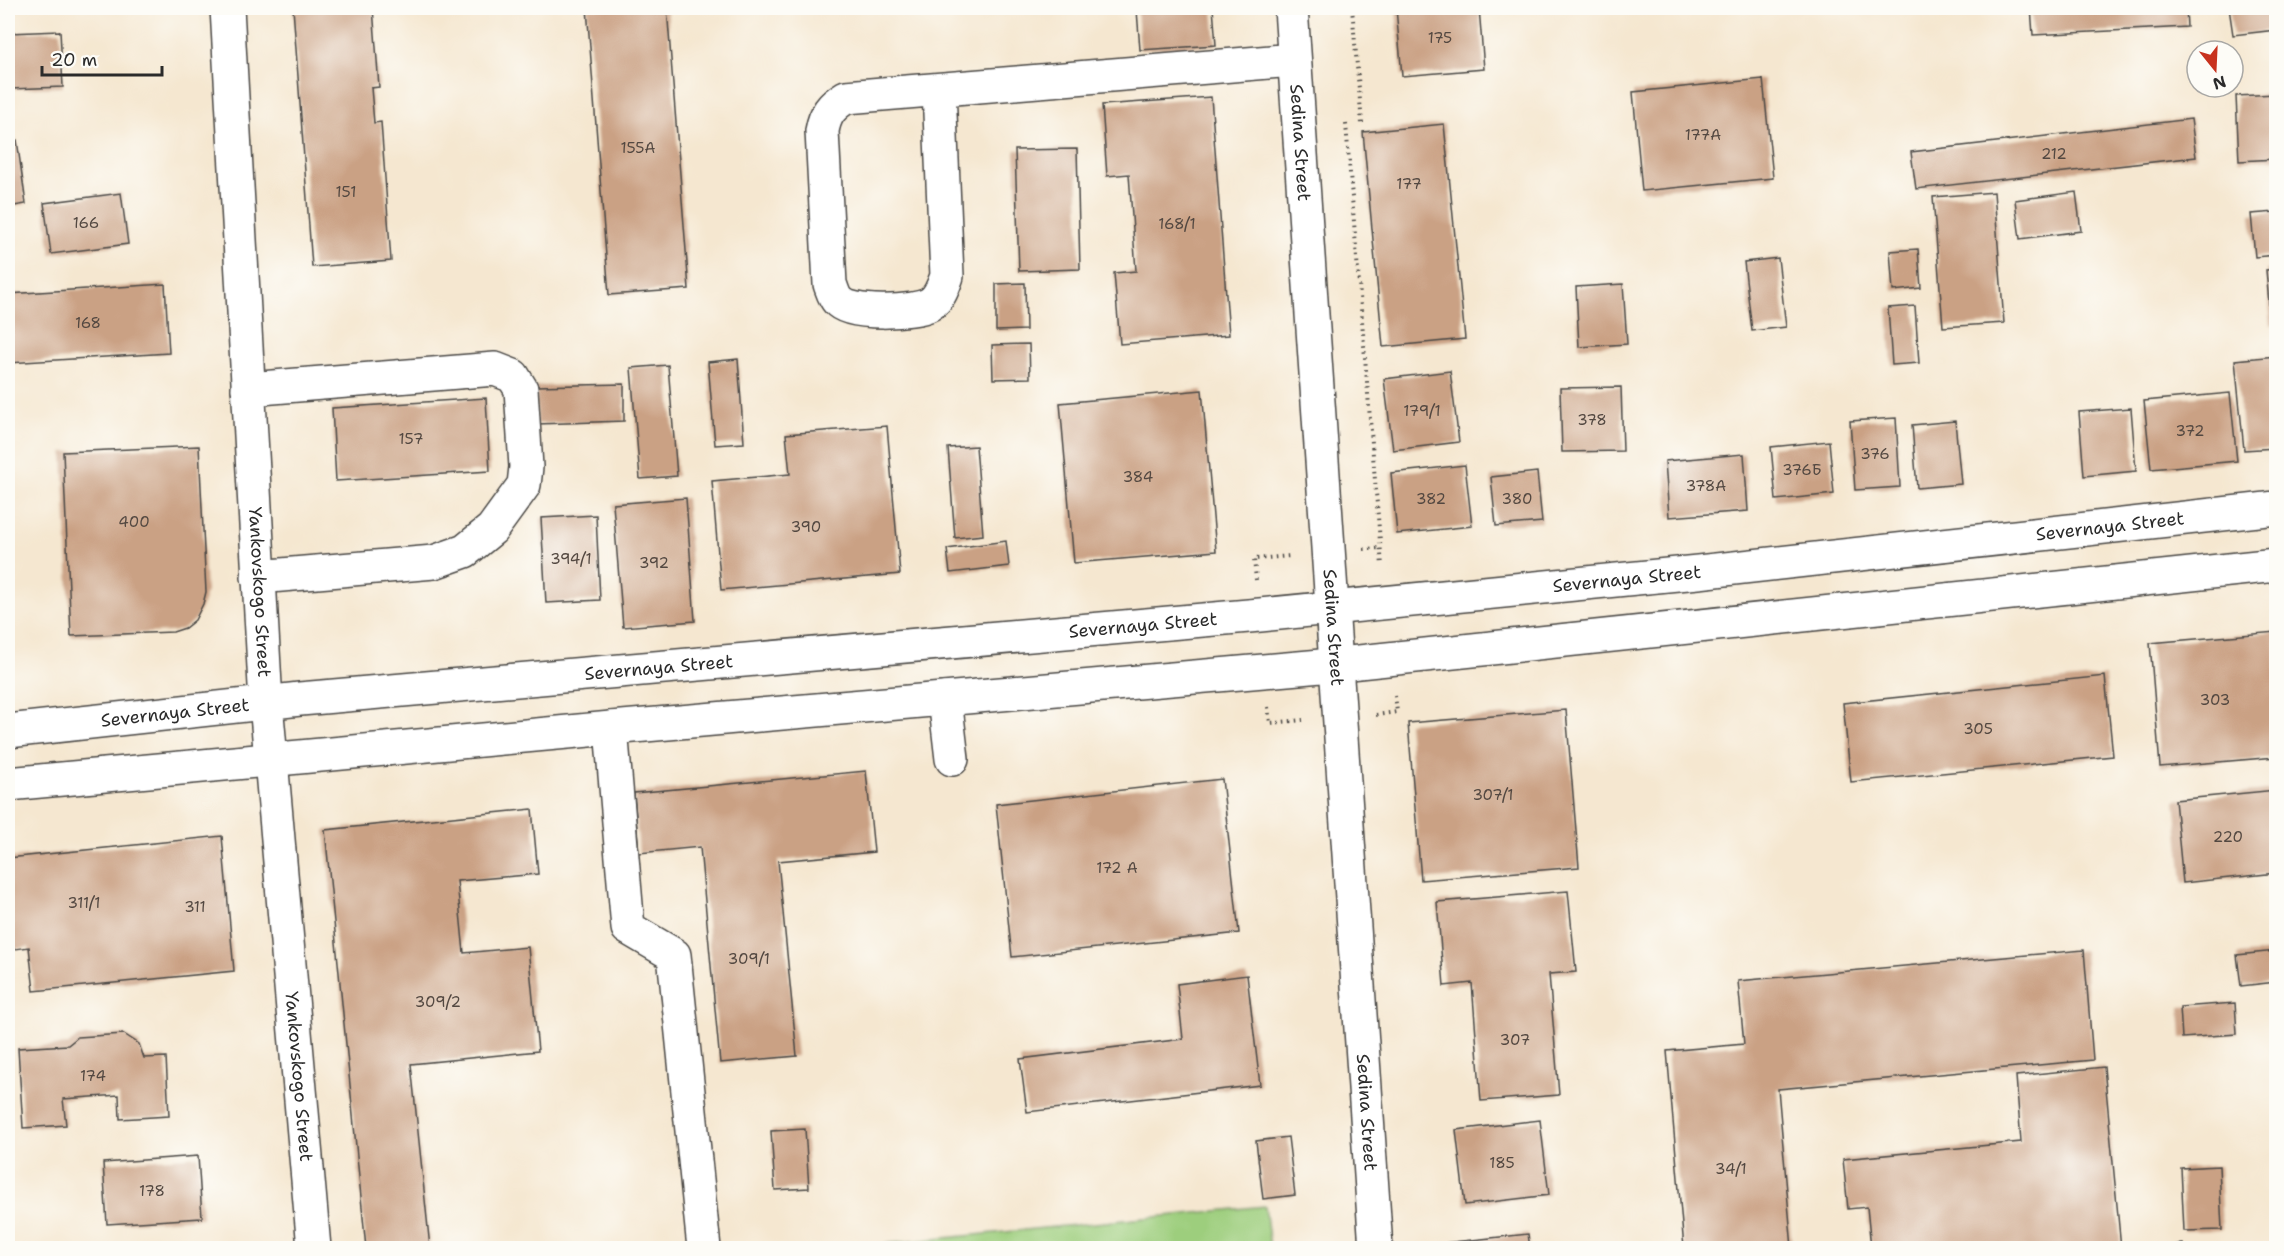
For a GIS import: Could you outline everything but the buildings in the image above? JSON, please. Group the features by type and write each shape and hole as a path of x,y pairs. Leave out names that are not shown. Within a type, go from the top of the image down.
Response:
{"main road":[{"name":"Yankovskogo Street","path":"227,8 266,703 314,1248"},
{"name":"Sedina Street","path":"1291,8 1324,609 1355,951 1376,1248"},
{"path":"939,90 946,276 942,292 931,304 918,308 864,311 848,308 837,301 830,284 822,131 825,116 834,105 846,97 1294,60"},
{"path":"248,389 495,369 513,376 521,389 526,467 524,485 499,520 492,529 465,551 434,562 258,577"},
{"name":"Severnaya Street","path":"8,731 266,703 1324,609 1698,572 2277,508"},
{"path":"8,784 1328,665 2277,565"},
{"path":"945,699 952,759"},
{"path":"611,728 628,928 674,955 704,1248"}],"path":[{"path":"1352,8 1362,124"},
{"path":"1346,124 1380,548"}],"green space":[{"path":"1265,1206 1270,1248 844,1248"}]}
